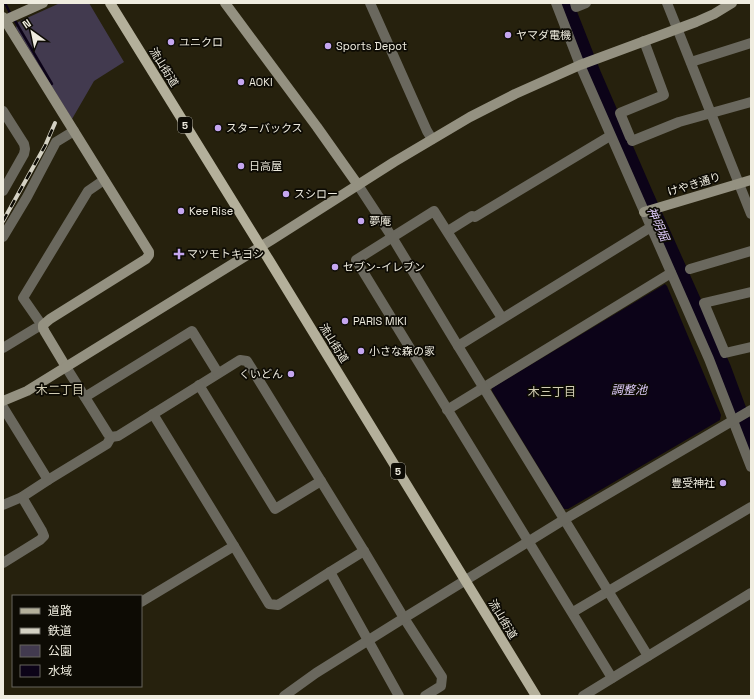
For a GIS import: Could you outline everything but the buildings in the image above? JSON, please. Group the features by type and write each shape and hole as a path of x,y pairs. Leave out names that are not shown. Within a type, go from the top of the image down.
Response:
{"main road":[{"name":"流山街道","path":"110,3 536,696"}],"street":[{"path":"3,348 43,325 50,319 146,259 149,255 149,252 4,19 43,3"},
{"path":"225,3 317,127 358,185 392,237 648,656"},
{"path":"370,3 432,140"},
{"path":"556,3 586,63 610,136 646,211 651,227 735,419 751,467"},
{"path":"575,3 576,7 586,3"},
{"path":"667,3 751,214"},
{"path":"3,401 27,391 470,117 509,97 586,63 714,14 732,3"},
{"path":"644,41 664,95 620,112 631,139 679,122 751,102"},
{"path":"691,62 751,44"},
{"path":"3,111 24,144 25,149 24,154 3,191"},
{"path":"3,237 27,197 56,142 74,131"},
{"path":"448,231 472,216 475,217 610,136"},
{"path":"104,180 88,191 23,298 43,325 45,332 66,367 111,437"},
{"name":"けやき通り","path":"646,211 751,180"},
{"path":"502,318 434,211 356,260 573,612 612,678"},
{"path":"458,346 651,227"},
{"path":"690,269 751,250"},
{"path":"448,410 671,273"},
{"path":"751,292 704,303 726,353 751,347"},
{"path":"85,397 192,331 218,373"},
{"path":"111,437 118,436 240,360 246,361 442,678 441,686 425,696"},
{"path":"198,385 275,509 321,481"},
{"path":"3,407 48,480"},
{"path":"284,696 316,673 368,640 565,519 748,411"},
{"path":"154,414 269,604 278,605 364,551"},
{"path":"3,505 22,496 107,444 111,437"},
{"path":"3,563 44,536 22,496"},
{"path":"573,612 751,507"},
{"path":"142,601 234,546"},
{"path":"330,572 399,696"},
{"path":"583,696 751,593"}],"green space":[{"path":"60,3 89,3 124,62 94,81 72,119 16,28 18,22"}],"water":[{"name":"調整池","path":"665,284 721,415 720,420 568,509 564,509 492,391 492,388"}],"waterway":[{"path":"5,3 11,15"},
{"name":"神明堀","path":"565,3 593,74 723,368 751,444"},
{"path":"14,19 52,84"}],"railway":[{"path":"3,221 45,146 55,123"}],"place":[{"name":"ヤマダ電機","path":"508,35"},
{"name":"ユニクロ","path":"171,42"},
{"name":"Sports Depot","path":"328,46"},
{"name":"AOKI","path":"241,82"},
{"name":"スターバックス","path":"218,128"},
{"name":"日高屋","path":"241,166"},
{"name":"スシロー","path":"286,194"},
{"name":"Kee Rise","path":"181,211"},
{"name":"夢庵","path":"361,221"},
{"name":"マツモトキヨシ","path":"179,254"},
{"name":"セブン-イレブン","path":"335,267"},
{"name":"PARIS MIKI","path":"345,321"},
{"name":"小さな森の家","path":"361,351"},
{"name":"くいどん","path":"291,374"},
{"name":"豊受神社","path":"723,483"}],"district":[{"name":"木二丁目","path":"60,390"},
{"name":"木三丁目","path":"552,392"}]}
